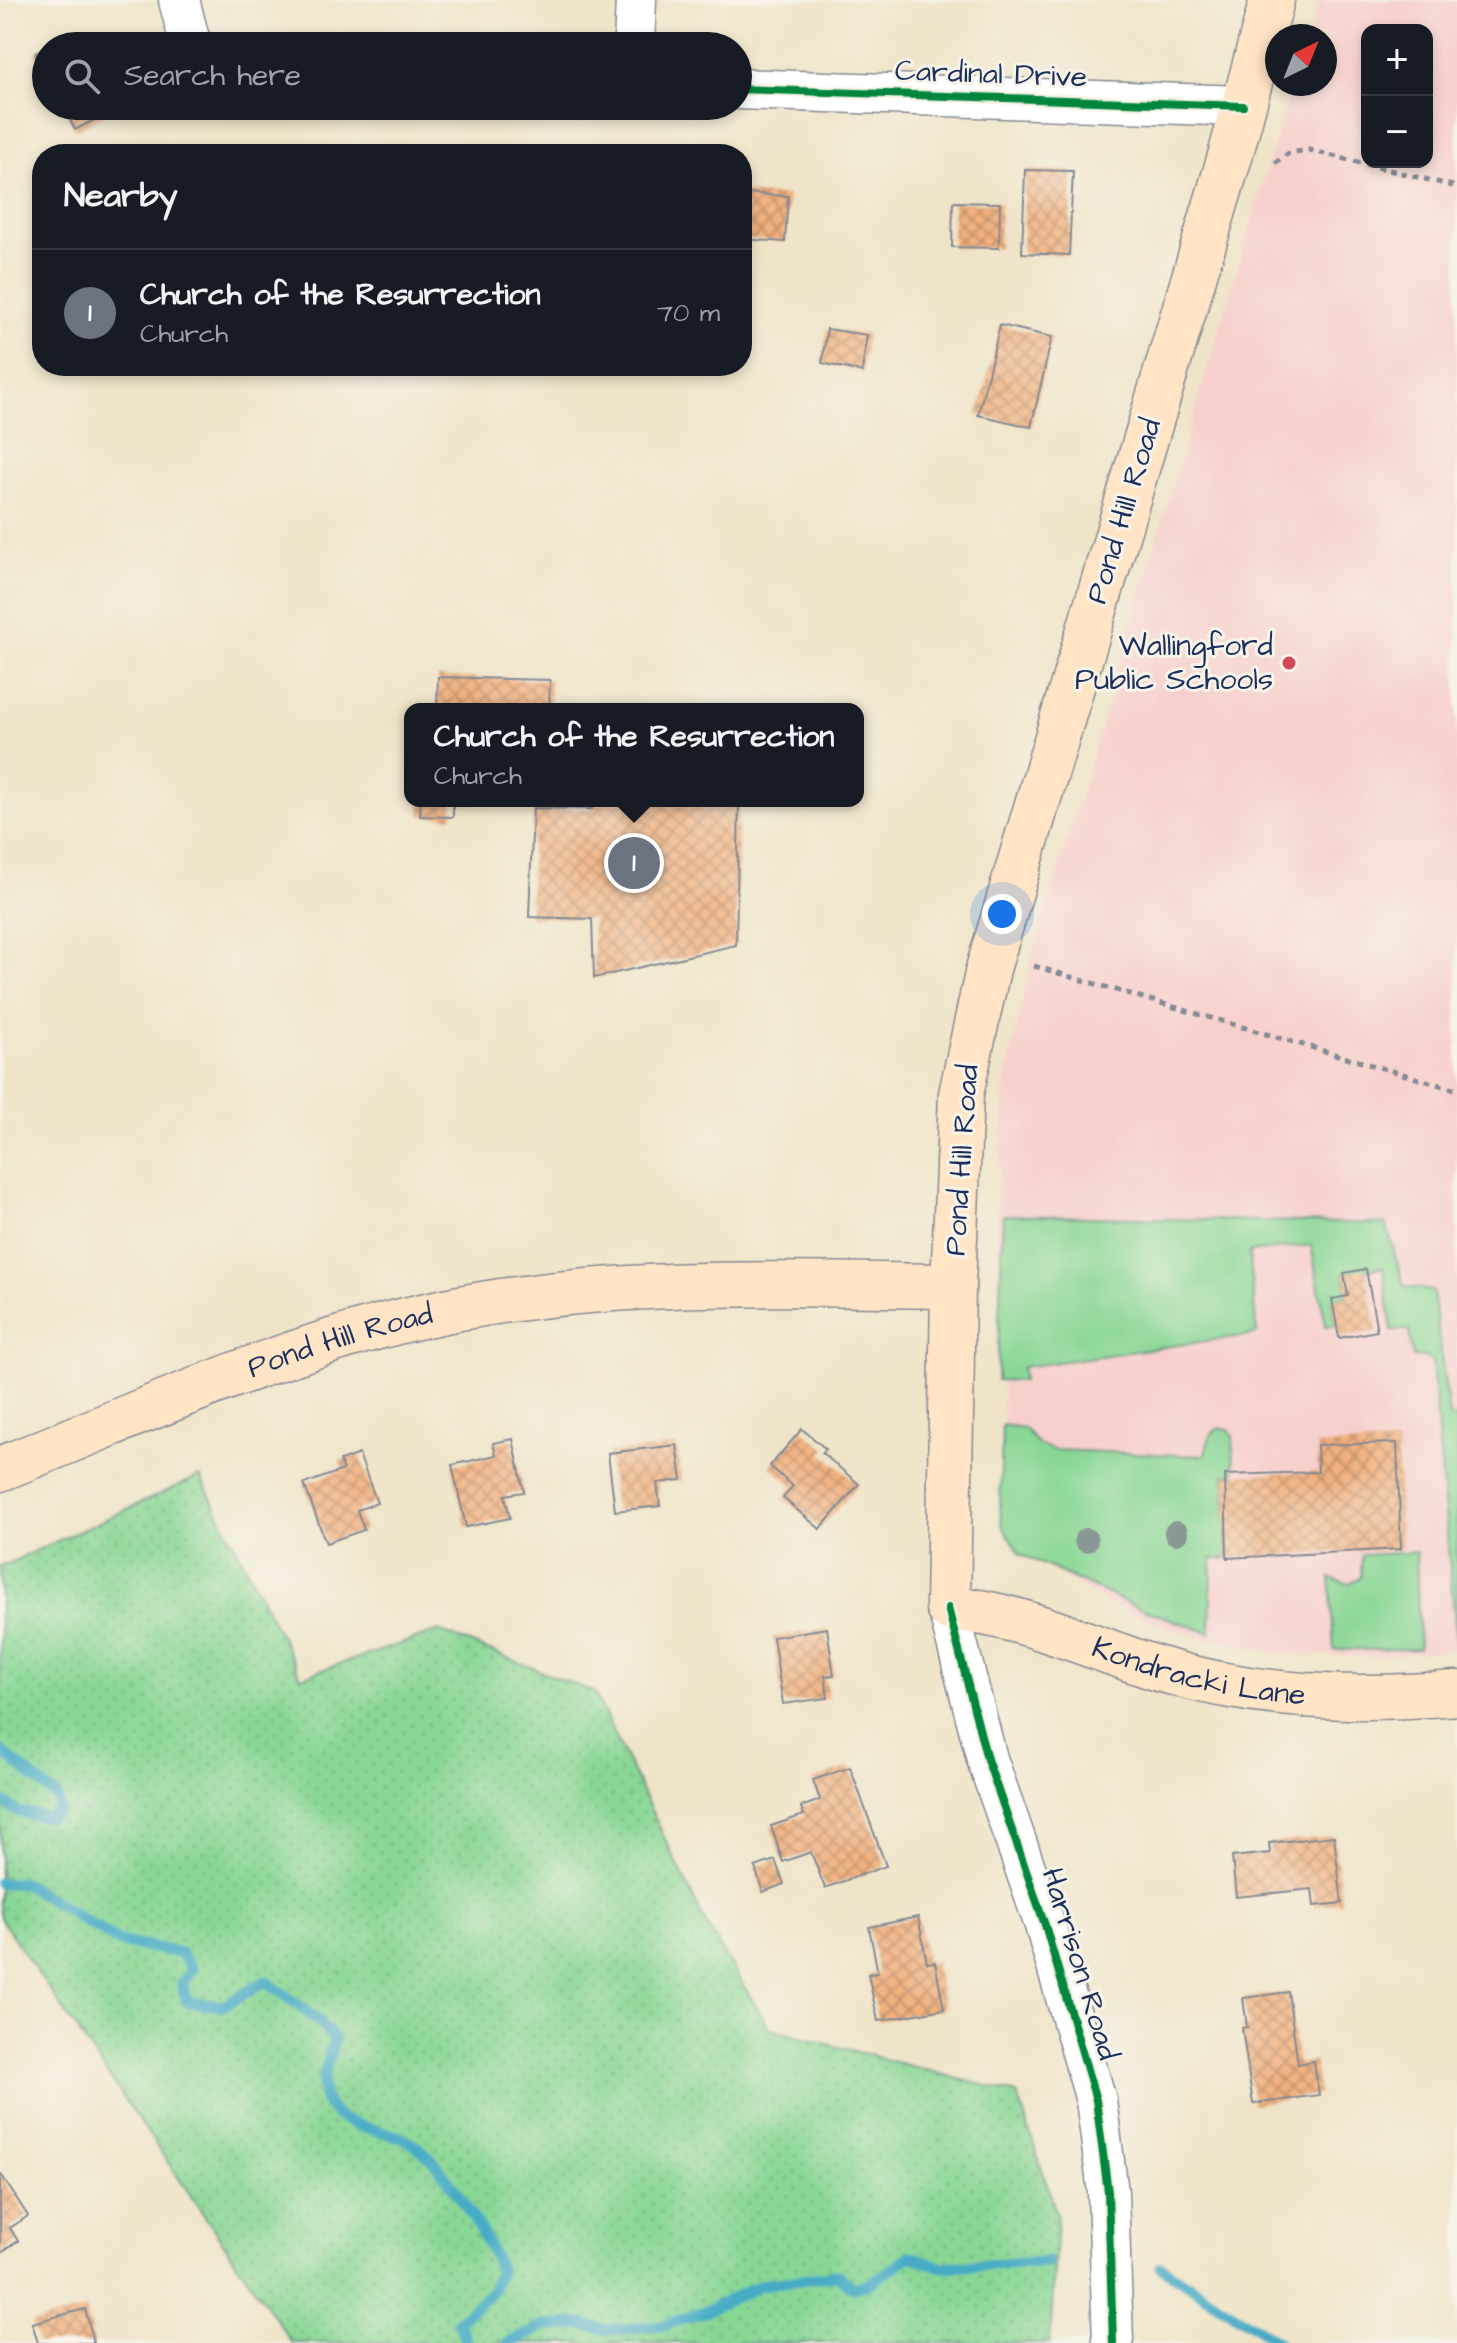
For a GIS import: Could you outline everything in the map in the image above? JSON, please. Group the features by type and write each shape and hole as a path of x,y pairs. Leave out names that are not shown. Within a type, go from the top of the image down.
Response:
{"main road":[{"name":"Pond Hill Road","path":"0,1469 307,1349 444,1311 571,1292 710,1284 953,1286 961,1094 988,969 1272,0"},
{"name":"Harrison Road","path":"948,1608 953,1286"},
{"name":"Kondracki Lane","path":"948,1608 1022,1620 1157,1668 1234,1688 1343,1698 1457,1693"}],"street":[{"path":"179,0 187,32"},
{"path":"635,32 636,0"},
{"name":"Cardinal Drive","path":"752,89 1243,106"},
{"name":"Harrison Road","path":"948,1608 987,1759 1045,1925 1096,2100 1108,2192 1113,2343"}],"path":[{"path":"1275,163 1289,153 1309,150 1457,187"},
{"path":"1034,966 1457,1090"}],"shaded area":[{"name":"Wallingford Public Schools","path":"1320,0 1457,0 1457,1649 1379,1657 1286,1654 1195,1636 1108,1603 1024,1551 1006,1524 997,1207 1006,1076 1031,962 1288,96 1337,96 1337,24 1312,24"}],"green space":[{"path":"1003,1215 1386,1224 1404,1286 1433,1291 1449,1417 1457,1417 1457,1647 1432,1362 1426,1357 1413,1357 1409,1330 1392,1330 1383,1267 1344,1273 1348,1296 1332,1299 1336,1325 1326,1326 1311,1245 1249,1252 1257,1334 1022,1367 1023,1381 997,1380"},
{"path":"1002,1425 1024,1428 1039,1445 1055,1450 1204,1456 1211,1434 1219,1428 1229,1429 1233,1435 1234,1474 1225,1475 1227,1558 1212,1559 1210,1633 1134,1606 1020,1554 1002,1525"},
{"path":"200,1476 301,1677 439,1631 594,1692 706,1924 770,2029 1017,2094 1057,2215 1050,2343 292,2343 0,1918 0,1567"},
{"path":"1416,1552 1419,1649 1334,1650 1330,1578 1348,1584 1361,1577 1362,1555"}],"building":[{"path":"70,120 94,120 75,130"},
{"path":"1025,170 1073,171 1069,255 1022,253"},
{"path":"752,194 788,196 785,242 752,240"},
{"path":"953,202 1000,203 999,248 952,247"},
{"path":"1000,325 1052,337 1031,427 978,415"},
{"path":"827,329 867,335 862,372 822,363"},
{"path":"438,677 550,680 549,703 437,703"},
{"path":"421,807 453,807 453,817 420,816"},
{"path":"739,807 736,945 594,978 592,919 529,917 533,808"},
{"path":"1366,1269 1377,1331 1339,1338 1332,1299 1348,1296 1344,1273"},
{"path":"802,1429 826,1449 822,1453 859,1484 820,1529 783,1498 793,1486 770,1466"},
{"path":"513,1439 524,1492 505,1495 510,1518 466,1527 452,1465 496,1455 493,1443"},
{"path":"1397,1443 1401,1549 1227,1558 1225,1475 1318,1472 1317,1445"},
{"path":"677,1445 682,1480 657,1483 660,1506 615,1511 608,1453"},
{"path":"359,1454 377,1503 357,1510 364,1530 326,1543 304,1484 343,1470 340,1461"},
{"path":"827,1628 834,1675 825,1676 828,1698 783,1704 773,1637"},
{"path":"850,1767 886,1866 825,1888 811,1852 783,1862 771,1826 804,1815 801,1807 820,1800 813,1780"},
{"path":"1334,1836 1342,1903 1314,1906 1312,1889 1236,1897 1232,1857 1270,1853 1269,1843"},
{"path":"775,1860 784,1884 763,1892 755,1867"},
{"path":"918,1917 927,1963 935,1962 944,2009 878,2021 868,1974 878,1973 869,1927"},
{"path":"1288,1992 1298,2064 1314,2061 1319,2095 1253,2104 1242,2028 1247,2027 1243,1998"},
{"path":"0,2173 28,2216 10,2228 18,2241 0,2253"},
{"path":"85,2309 94,2343 38,2343 32,2323"}],"waterway":[{"path":"0,1750 57,1797 60,1809 49,1817 19,1812 0,1800"},
{"path":"0,1883 24,1883 119,1942 181,1953 192,1969 182,1984 187,2002 223,2006 266,1981 319,2021 334,2039 323,2087 327,2102 335,2113 359,2126 403,2138 426,2154 464,2203 494,2257 500,2271 491,2292 458,2322 467,2343"},
{"path":"508,2343 544,2326 581,2324 608,2330 661,2326 704,2312 760,2285 838,2275 853,2288 871,2283 910,2256 942,2267 1048,2262"},
{"path":"1161,2267 1279,2343"}],"cycle path":[{"path":"752,89 1243,106"},
{"path":"948,1608 987,1759 1045,1925 1096,2100 1108,2192 1113,2343"}],"place":[{"name":"Wallingford Public Schools","path":"1289,663"},
{"name":"Church of the Resurrection","path":"634,863"}]}
